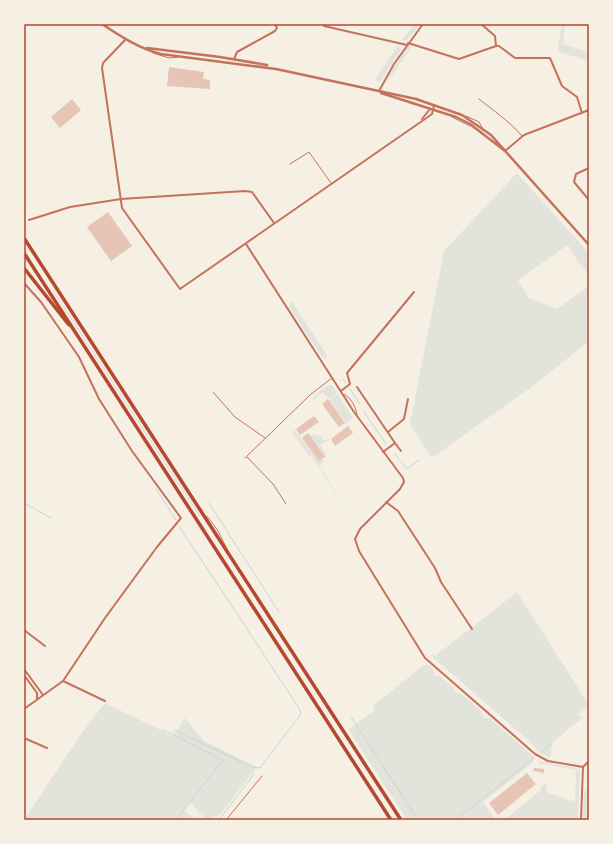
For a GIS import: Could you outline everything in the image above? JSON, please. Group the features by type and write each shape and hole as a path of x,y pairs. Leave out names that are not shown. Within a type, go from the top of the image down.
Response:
{"highway":[{"path":"24,238 401,820"},
{"path":"24,253 391,820"},
{"path":"24,268 64,321 73,328"}],"street":[{"path":"102,24 150,52 276,69"},
{"path":"234,59 237,52 275,31 277,28 275,24"},
{"path":"379,92 394,64 423,24"},
{"path":"481,24 495,36 496,46"},
{"path":"324,26 408,44 459,59 496,46"},
{"path":"126,39 102,63 122,208 180,289 421,120 432,114 434,104"},
{"path":"496,46 514,58 547,57 552,59 562,86 577,97 582,113"},
{"path":"145,48 234,59 434,104 462,115 484,129 589,245"},
{"path":"379,92 450,115 473,126 505,151"},
{"path":"505,151 522,136 589,110"},
{"path":"589,168 576,174 574,182 589,200"},
{"path":"29,220 70,207 121,199 245,191 252,192 274,223"},
{"path":"246,244 357,416 400,474 404,482 360,529 356,536 356,543 425,658 535,754 548,761 583,767"},
{"path":"24,283 41,302 79,357 99,399 132,451 181,518 157,547 105,618 63,681 24,708"},
{"path":"342,393 350,384 347,373 414,292"},
{"path":"357,387 401,450"},
{"path":"388,432 404,419 408,399"},
{"path":"383,452 395,443"},
{"path":"386,502 398,510 472,630"},
{"path":"24,630 45,646"},
{"path":"24,669 43,695"},
{"path":"24,675 37,693 38,699"},
{"path":"63,681 104,701"},
{"path":"24,738 47,748"},
{"path":"581,820 583,767 589,761"}],"lane":[{"path":"479,100 504,118 522,136"},
{"path":"290,164 309,152 331,184"},
{"path":"286,504 273,484 246,457 310,395 332,378"},
{"path":"213,392 235,417 265,438"},
{"path":"226,820 262,776"}],"shaded area":[{"path":"414,24 421,24 407,40 401,41"},
{"path":"562,24 565,24 563,44 589,52 589,61 559,52 558,47"},
{"path":"398,45 401,50 380,82 375,80"},
{"path":"409,46 412,46 386,84 391,72"},
{"path":"517,173 589,253 589,274 578,262 568,245 518,280 529,298 557,309 589,286 589,341 533,386 433,457 430,456 410,424 444,251"},
{"path":"53,289 200,515 200,518 53,292"},
{"path":"290,302 292,302 327,355 327,358 322,357 289,307"},
{"path":"328,385 332,385 337,393 329,399 323,392 312,402 314,396"},
{"path":"338,394 353,418 346,423 329,400"},
{"path":"294,430 319,461 322,459 323,461 328,458 319,465 355,524 312,456 309,456 292,432"},
{"path":"312,434 323,437 323,440 326,441 328,438 329,440 320,445 327,456 325,457 310,435"},
{"path":"517,592 589,705 579,714 581,717 585,716 553,742 550,758 541,754 527,739 430,655 432,654 435,656"},
{"path":"424,665 429,665 434,671 434,675 440,676 454,688 455,692 462,694 481,711 484,718 490,718 535,758 532,763 483,802 496,820 407,820 348,729 373,712 374,705"},
{"path":"105,703 173,736 185,718 204,741 257,767 221,814 206,820 190,802 184,811 197,820 24,820 81,734"},
{"path":"539,761 580,770 578,820 504,820 541,790 540,786 542,787 546,782 547,792 575,802 576,770 538,763"},
{"path":"589,790 589,820 583,820 584,792"}],"building":[{"path":"169,67 204,72 203,79 210,80 210,89 167,86"},
{"path":"72,99 81,110 60,128 51,117"},
{"path":"108,212 132,246 111,261 87,227"},
{"path":"328,399 345,423 339,427 322,404"},
{"path":"314,416 319,422 300,435 296,429"},
{"path":"348,426 353,433 335,446 331,439"},
{"path":"308,433 325,457 319,461 302,438"},
{"path":"534,768 544,769 544,773 533,771"},
{"path":"527,773 536,784 498,815 489,803"}],"waterway":[{"path":"343,379 346,383"},
{"path":"350,389 360,404"},
{"path":"364,412 386,444"},
{"path":"394,453 407,469 419,460"},
{"path":"156,489 176,520"},
{"path":"24,503 51,518"},
{"path":"209,503 279,612"},
{"path":"174,730 252,767 260,768 301,714 299,708 179,526"},
{"path":"351,717 418,820"},
{"path":"162,729 223,760 176,820"},
{"path":"541,752 550,745"},
{"path":"455,820 533,759"},
{"path":"219,820 254,774"}]}
